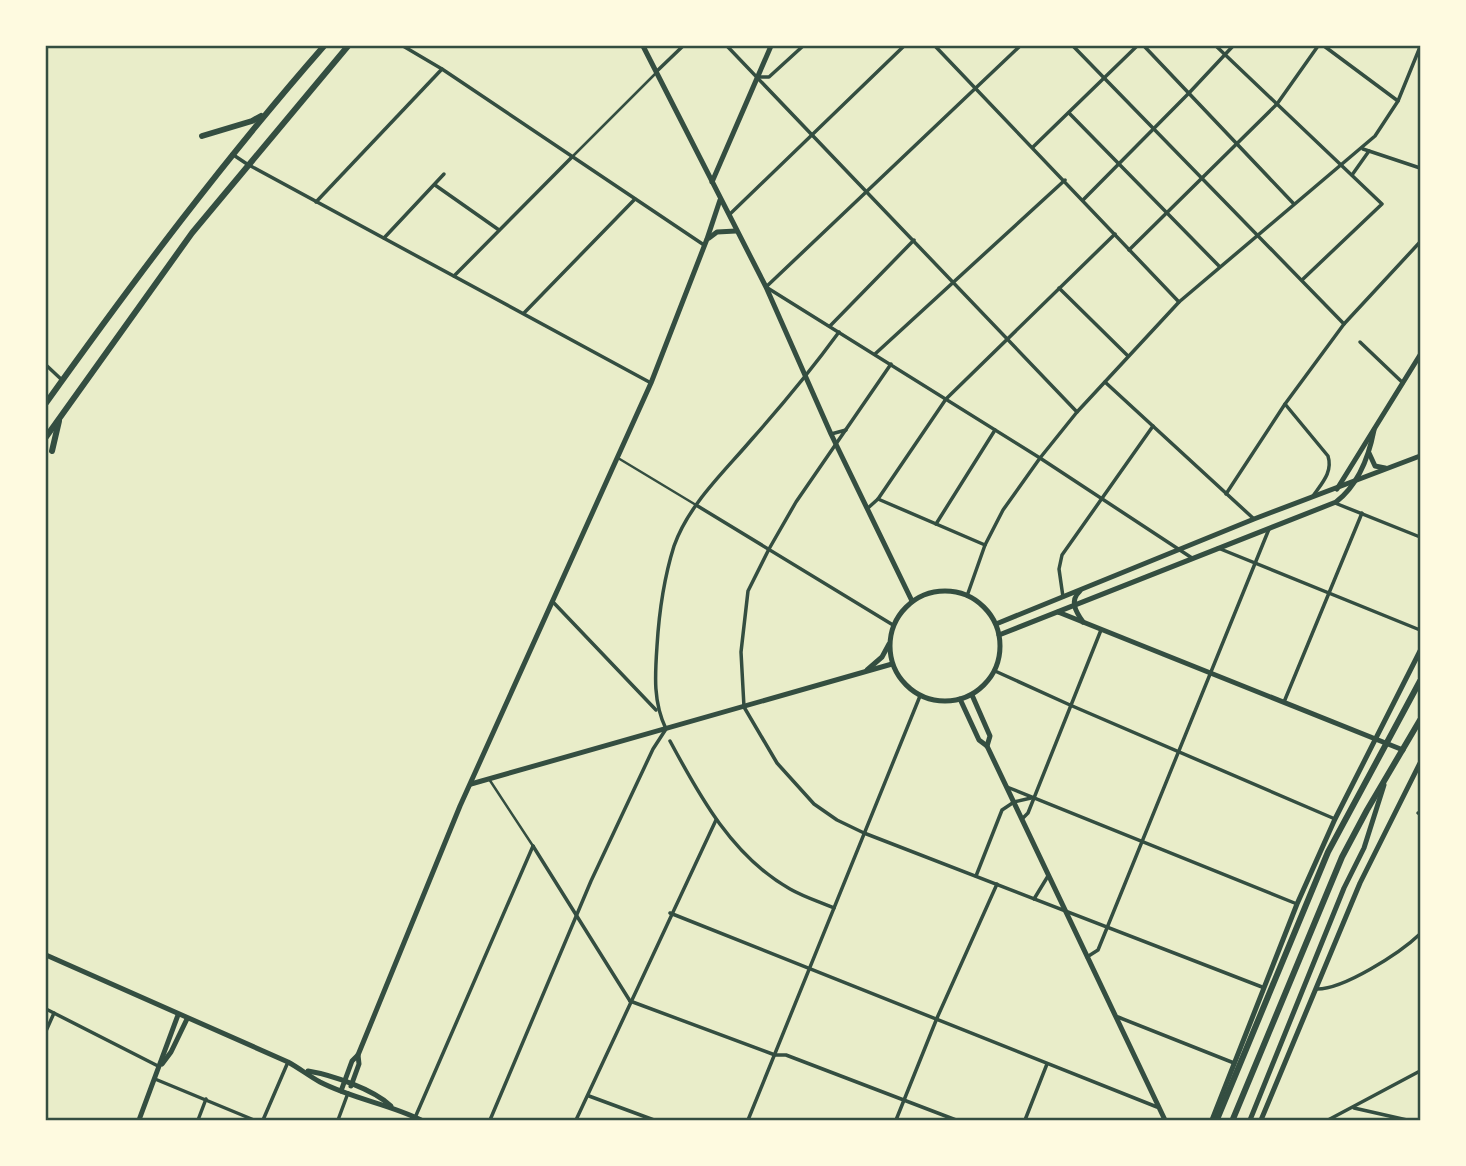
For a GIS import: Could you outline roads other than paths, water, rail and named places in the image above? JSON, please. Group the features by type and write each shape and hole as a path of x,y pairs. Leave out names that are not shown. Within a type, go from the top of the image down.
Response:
{"main road":[{"path":"46,403 153,254 232,154 324,46"},
{"path":"46,437 192,233 348,46"},
{"path":"202,136 266,114"},
{"path":"52,451 56,431 65,410"},
{"path":"1214,1119 1323,864 1420,681"},
{"path":"1233,1119 1327,890 1355,832 1420,720"}],"street":[{"path":"403,46 442,69 635,199 706,242"},
{"path":"643,46 766,287 831,434 912,601"},
{"path":"454,276 683,46"},
{"path":"727,46 1077,412"},
{"path":"712,182 771,46"},
{"path":"757,77 769,77 803,46"},
{"path":"728,215 904,46"},
{"path":"935,46 1179,302"},
{"path":"766,287 1020,46"},
{"path":"1073,46 1344,324"},
{"path":"1033,147 1137,46"},
{"path":"1144,46 1293,203"},
{"path":"1216,46 1382,204 1302,280"},
{"path":"1083,200 1233,46"},
{"path":"1129,250 1277,104 1318,46"},
{"path":"1324,46 1398,101"},
{"path":"967,596 985,545 1003,510 1077,412 1179,302 1375,136 1398,101 1420,47"},
{"path":"316,202 442,69"},
{"path":"1069,113 1219,266"},
{"path":"1362,148 1420,169"},
{"path":"1352,176 1369,151"},
{"path":"232,154 651,383"},
{"path":"383,238 444,174"},
{"path":"875,354 1065,180"},
{"path":"435,185 499,230"},
{"path":"523,314 635,199"},
{"path":"341,1091 460,806 651,383 720,200"},
{"path":"706,242 717,232 736,230"},
{"path":"868,508 878,499 946,399 1115,234"},
{"path":"830,326 914,240"},
{"path":"1226,494 1284,404 1344,324 1420,242"},
{"path":"766,287 995,429 1192,558"},
{"path":"1059,288 1128,356"},
{"path":"657,711 655,674 659,612 675,545 696,505 806,378 839,332"},
{"path":"1360,342 1403,383"},
{"path":"1337,489 1420,355"},
{"path":"891,364 796,502 748,591 741,652 744,707 778,763 795,785 814,804 837,820 864,833 1262,987"},
{"path":"46,365 62,380"},
{"path":"1105,382 1254,519"},
{"path":"1284,404 1324,451 1330,463 1329,472 1310,499"},
{"path":"1063,597 1059,569 1062,555 1153,426"},
{"path":"831,434 840,434 848,429"},
{"path":"936,524 995,429"},
{"path":"999,635 1335,503 1348,491 1369,453 1374,430"},
{"path":"1369,453 1375,466 1388,469"},
{"path":"996,624 1254,519 1420,456"},
{"path":"617,458 893,625"},
{"path":"878,499 985,545"},
{"path":"1335,503 1420,537"},
{"path":"1284,702 1362,513"},
{"path":"1087,957 1098,950 1270,527"},
{"path":"1217,548 1420,630"},
{"path":"1083,588 1076,595 1074,606 1083,622"},
{"path":"864,672 882,657 889,644 893,625 901,612 912,601 939,591 967,596 979,603 996,624 1000,653 995,671 972,695 948,702 934,701 908,688 898,677 892,664 889,644"},
{"path":"553,601 657,711 666,729"},
{"path":"1058,612 1403,750"},
{"path":"1022,819 1028,813 1101,630"},
{"path":"1214,1119 1262,987 1297,904 1335,819 1420,652"},
{"path":"471,784 892,664"},
{"path":"995,671 1335,819"},
{"path":"972,695 990,736 987,746"},
{"path":"748,1121 920,696"},
{"path":"960,699 979,740 987,746 1007,786 1165,1121"},
{"path":"490,1121 576,915 653,749 666,729"},
{"path":"670,741 716,820 752,863 790,890 834,908"},
{"path":"1261,1121 1360,883 1420,763"},
{"path":"1250,1121 1330,923 1364,848 1388,772"},
{"path":"489,779 630,1001 775,1055 786,1055 956,1121"},
{"path":"1007,786 1297,904"},
{"path":"976,876 1002,810 1025,797 1034,798"},
{"path":"576,1121 670,913 716,820"},
{"path":"46,955 305,1070 321,1073 380,1097 391,1107 417,1120 533,846"},
{"path":"1034,899 1048,874"},
{"path":"896,1121 937,1018 997,884"},
{"path":"670,913 1159,1108"},
{"path":"1316,989 1324,989 1362,973 1401,952 1420,934"},
{"path":"46,1009 160,1067"},
{"path":"46,1031 54,1013"},
{"path":"139,1121 178,1015"},
{"path":"1116,1016 1235,1063"},
{"path":"160,1067 171,1052 187,1018"},
{"path":"338,1121 359,1064 358,1055"},
{"path":"264,1121 288,1062"},
{"path":"1026,1121 1048,1064"},
{"path":"305,1070 317,1081 377,1105 391,1107"},
{"path":"1328,1121 1420,1071"},
{"path":"155,1079 254,1121"},
{"path":"589,1096 654,1121"},
{"path":"198,1121 206,1099"},
{"path":"1353,1107 1407,1121"}]}
